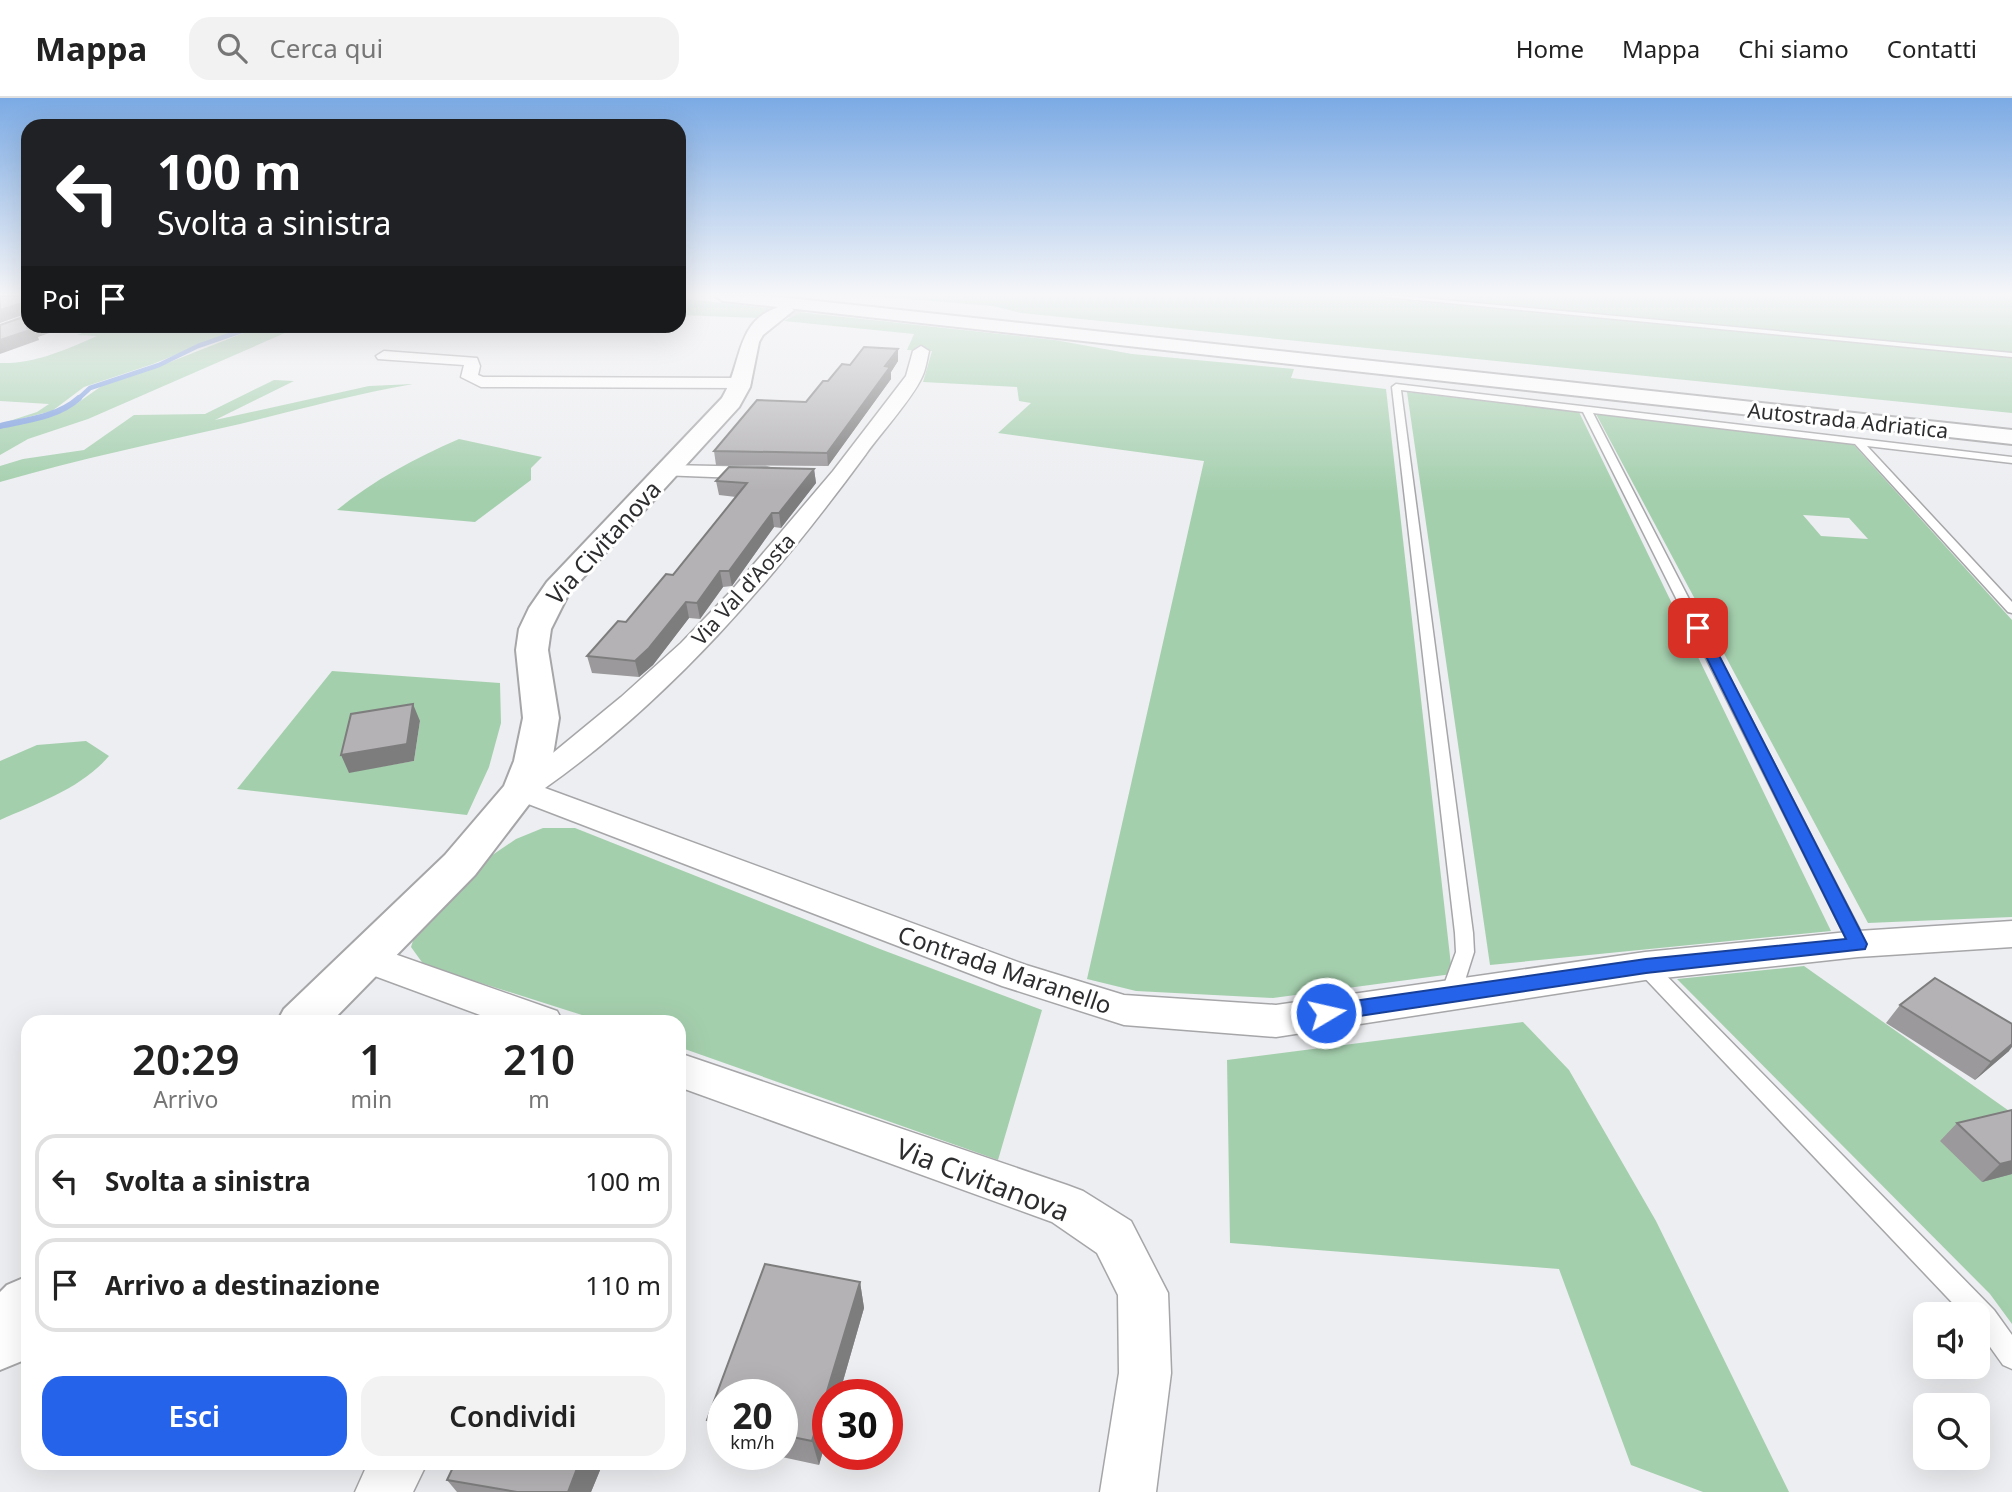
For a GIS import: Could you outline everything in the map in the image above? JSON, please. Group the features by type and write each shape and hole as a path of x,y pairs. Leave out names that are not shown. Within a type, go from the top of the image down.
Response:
{"main road":[{"name":"Via Civitanova","path":"308,1015 460,865 521,790 533,761 541,718 532,650 535,629 544,608 558,588 731,402 743,383 747,361"},
{"name":"Autostrada Adriatica","path":"1314,361 2012,438"},
{"name":"Autostrada Adriatica","path":"1423,361 2012,424"},
{"path":"0,1339 21,1315"}],"street":[{"path":"471,361 469,377 481,382 743,383"},
{"name":"Via Val d'Aosta","path":"521,790 578,748 690,649 740,596 840,475 914,377 918,361"},
{"path":"667,471 787,473"},
{"path":"814,474 840,475"},
{"name":"Contrada Maranello","path":"521,790 1015,976 1124,1010 1276,1021 1646,966 1858,944 2012,934"},
{"path":"366,958 524,1015"},
{"name":"Via Civitanova","path":"686,1072 1067,1206 1114,1237 1143,1293 1146,1373 1128,1492"},
{"path":"383,1492 395,1470"}],"lane":[{"path":"1451,993 1465,952 1464,933 1396,387 2012,460"},
{"path":"1587,410 1858,944"},
{"path":"1858,442 2012,609"},
{"path":"1646,966 1985,1319 2012,1356"}],"green space":[{"path":"160,361 84,387 52,411 0,424 37,412 49,404 0,401 0,363"},
{"path":"172,361 221,361 88,419 28,439 0,455 0,427 59,413 103,385"},
{"path":"929,361 1208,361 1294,369 1291,378 1386,389 1452,974 1273,998 1136,991 1087,979 1204,461 998,433 1031,403 1019,401 1017,387 923,382"},
{"path":"1497,361 2012,361 2012,413"},
{"path":"274,380 294,381 215,420 369,386 413,384 120,451 0,482 0,466 23,459 84,450 134,415 205,414"},
{"path":"1407,392 1579,412 1831,931 1490,965"},
{"path":"1596,414 1853,444 2012,620 2012,917 1868,923","holes":["1803,515 1849,518 1868,539 1821,536"]},
{"path":"459,439 542,457 531,468 531,480 475,522 337,510 395,470"},
{"path":"332,671 500,683 501,723 489,767 467,815 237,789","holes":["420,721 414,761 349,772"]},
{"path":"86,741 109,756 73,786 0,820 0,761 37,745"},
{"path":"543,828 575,828 1042,1010 998,1160 686,1049 686,1015 582,1015 424,965 411,947 417,928 485,860 516,839"},
{"path":"1804,966 2012,1113 2012,1324 1990,1294 1677,979"},
{"path":"1523,1022 1569,1070 1656,1221 1789,1492 1703,1492 1631,1465 1559,1269 1230,1243 1227,1060"}],"building":[{"path":"853,361 889,361 885,366 890,367 827,453 714,451 757,400 806,402 823,381 828,381 842,364 850,365"},
{"path":"729,467 814,469 779,513 772,513 729,571 720,571 697,603 686,602 635,661 587,656 618,621 626,622 666,574 673,575 747,483 716,481"},
{"path":"413,704 407,744 341,755 351,714"},
{"path":"1935,978 2012,1024 2012,1044 1991,1062 1900,1005"},
{"path":"2012,1110 2012,1161 2000,1164 1957,1123"},
{"path":"765,1264 860,1282 831,1379 812,1379 812,1441 798,1438 798,1379 722,1379"},
{"path":"452,1470 576,1470 568,1492 517,1492 447,1480"}],"waterway":[{"path":"77,400 90,388 167,361"},
{"path":"0,426 52,414 79,398"}],"route":[{"path":"1326,1013 1646,966 1858,944 1698,628"}]}
